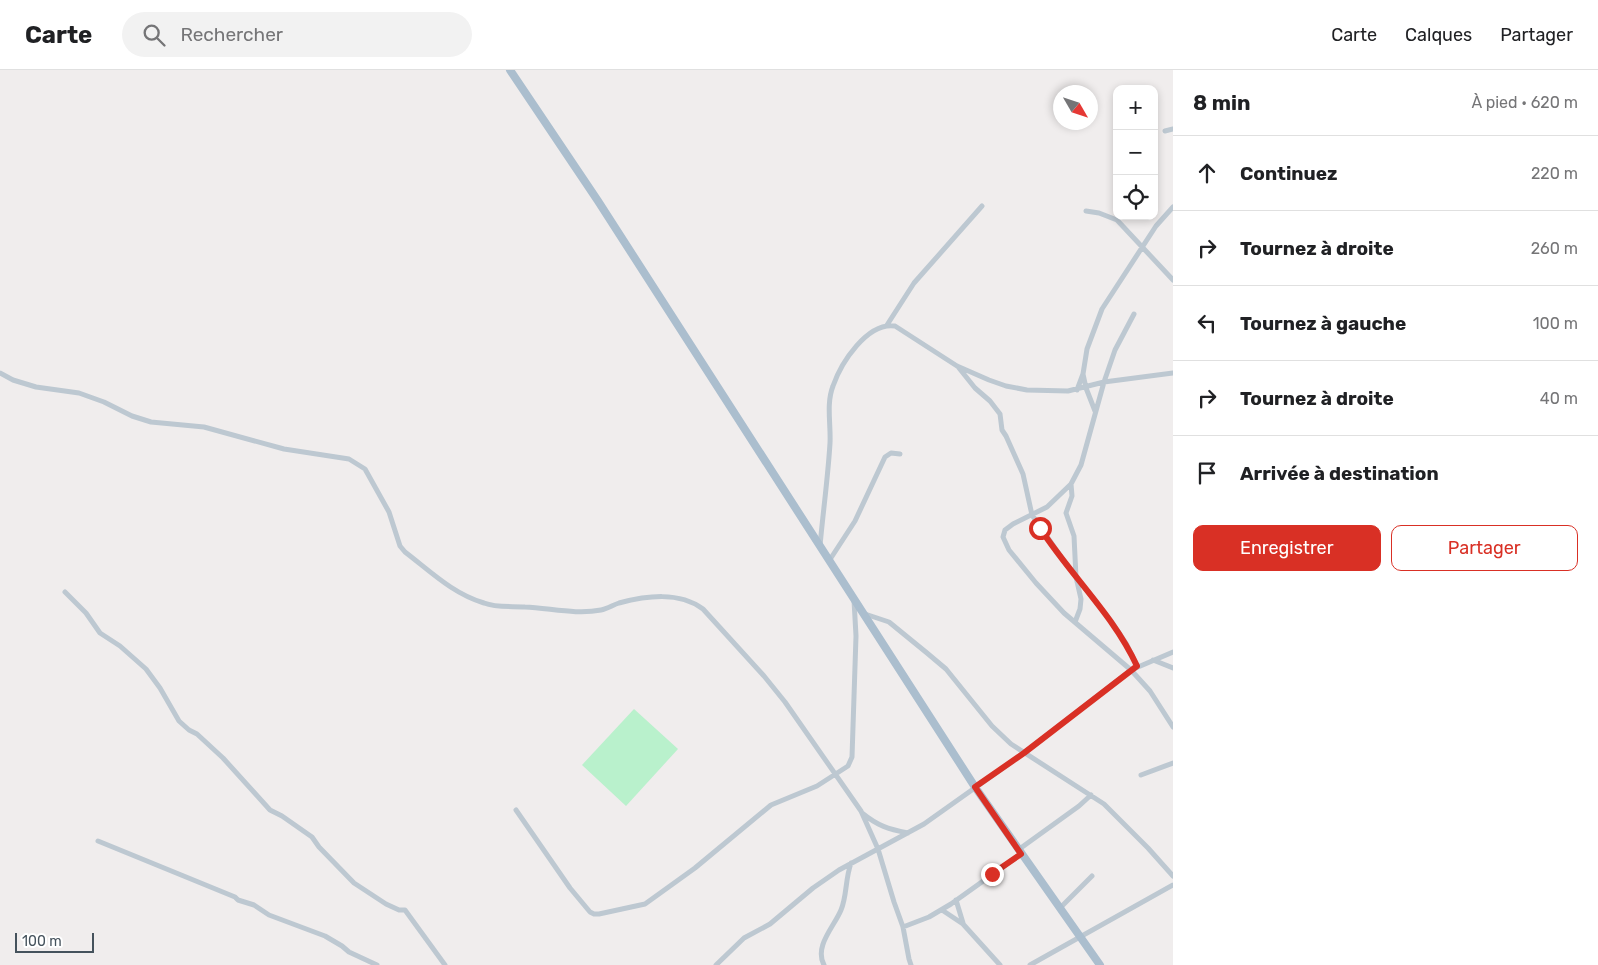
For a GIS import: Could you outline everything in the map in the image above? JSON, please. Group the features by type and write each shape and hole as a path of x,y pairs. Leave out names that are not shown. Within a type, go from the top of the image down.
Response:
{"main road":[{"path":"510,70 975,787 1100,965"}],"street":[{"path":"1165,131 1173,129"},
{"path":"888,325 914,284 982,206"},
{"path":"1076,390 1083,374 1087,349 1102,309 1156,226 1173,207"},
{"path":"1086,211 1100,213 1117,220 1173,280"},
{"path":"1134,314 1115,350 1081,465 1071,484 1047,507 1013,524 1005,530 1003,535 1008,550 1036,583 1075,622 1131,670 1150,691 1173,727"},
{"path":"820,546 830,446 830,397 833,386 848,356 864,338 879,328 888,325 895,326 957,366 1006,386 1027,390 1076,390 1104,382 1173,373"},
{"path":"957,366 1000,414 1002,430 1022,474 1032,516 1048,540 1111,621 1127,645 1137,666"},
{"path":"0,373 13,380 36,387 79,393 104,402 132,416 151,422 204,427 284,449 349,458 365,469 388,512 404,552 457,592 485,604 579,612 602,610 618,603 659,596 694,602 703,609 764,676 861,811 874,823 890,830 908,833"},
{"path":"1083,374 1086,388 1096,412"},
{"path":"829,561 854,521 885,457 892,452 900,454"},
{"path":"1071,484 1072,496 1066,513 1074,536 1076,577 1081,599 1080,609 1075,622"},
{"path":"65,592 86,613 97,626 100,633 120,646 146,669 160,688 179,721 188,730 197,734 223,758 270,810 312,837 319,847 354,882 386,904 400,910 405,910 444,965"},
{"path":"516,810 578,900 590,912 598,914 645,904 695,868 771,805 817,786 848,766 852,757 856,636 854,598"},
{"path":"864,614 889,622 946,669 992,726 1024,753 1104,804 1173,876"},
{"path":"716,965 744,938 770,924 813,888 851,863 908,833 1024,753 1131,670 1173,652"},
{"path":"1153,660 1173,668"},
{"path":"1141,775 1173,763"},
{"path":"903,926 929,917 942,910 1080,806 1091,795"},
{"path":"861,811 878,849 903,926 911,965"},
{"path":"98,840 235,897 238,900 254,905 269,915 325,936 349,952 377,965"},
{"path":"824,965 821,959 822,951 845,898 846,876 851,863"},
{"path":"1060,908 1092,876"},
{"path":"1030,965 1173,886"},
{"path":"956,900 963,924"},
{"path":"942,910 963,924 1000,965"},
{"path":"907,965 909,959"}],"green space":[{"path":"634,709 678,749 626,806 582,765"}],"route":[{"path":"992,874 1021,854 975,787 1024,753 1137,666 1127,645 1111,621 1040,528"}]}
